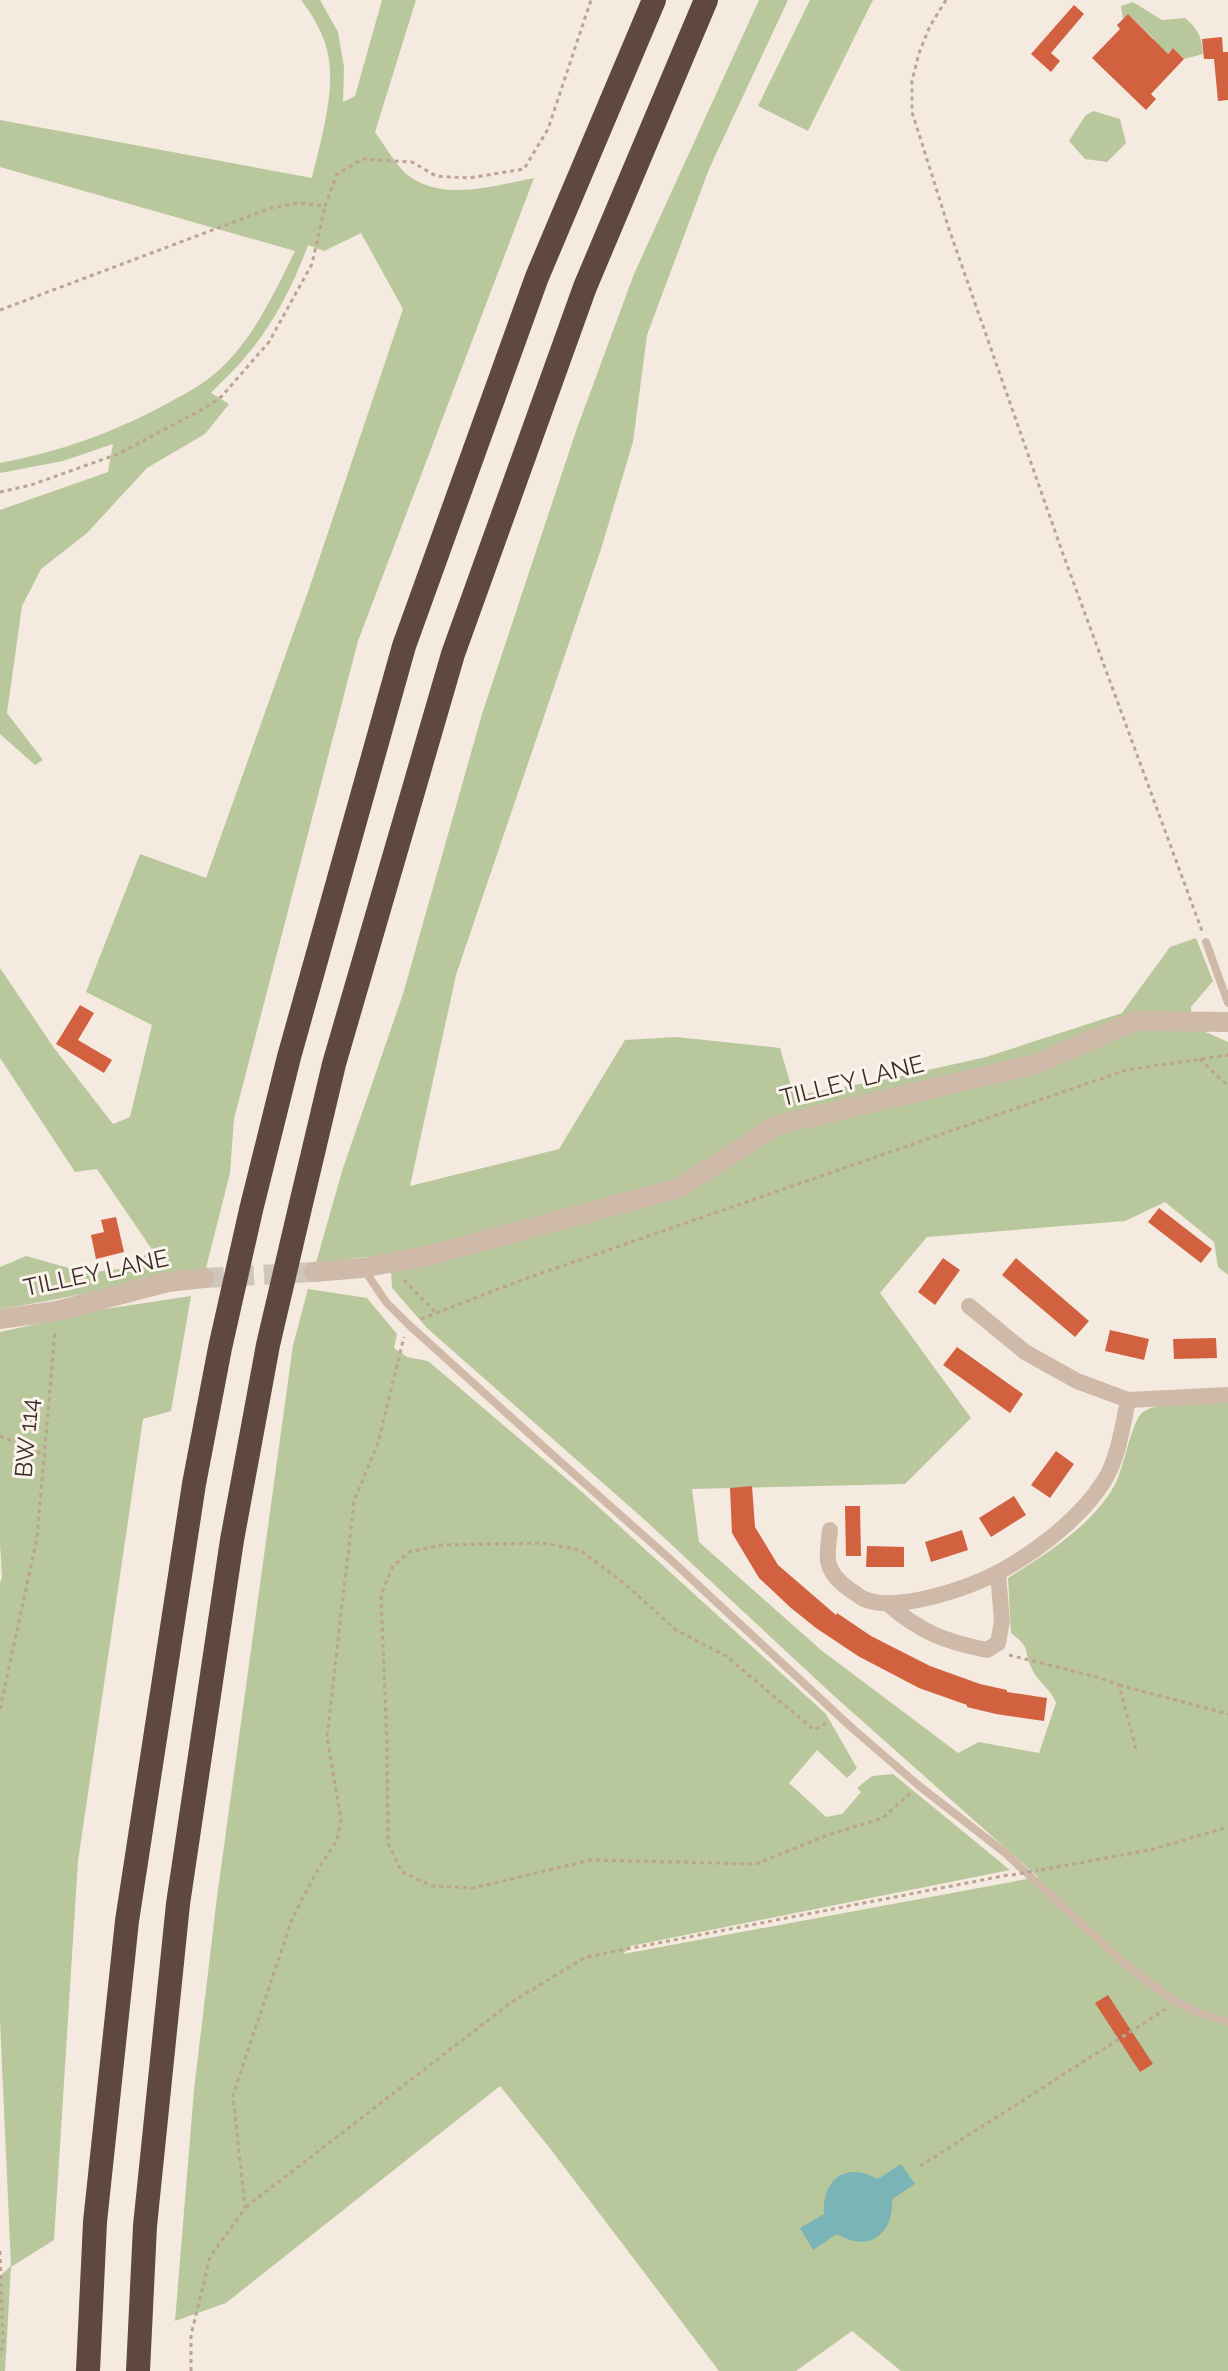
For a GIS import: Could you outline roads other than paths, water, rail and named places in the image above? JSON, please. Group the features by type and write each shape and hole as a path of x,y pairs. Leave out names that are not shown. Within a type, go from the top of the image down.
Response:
{"highway":[{"path":"88,2371 95,2222 127,1921 194,1484 251,1210 289,1057 404,646 537,277 654,0"},
{"path":"138,2371 145,2226 178,1904 232,1540 268,1345 334,1064 453,654 585,287 706,0"}],"street":[{"name":"TILLEY LANE","path":"314,1272 362,1268 427,1256 679,1188 777,1125 1036,1064 1135,1021 1228,1022"},
{"name":"TILLEY LANE","path":"0,1319 57,1311 168,1282 204,1278"},
{"path":"969,1306 1025,1352 1077,1381 1128,1400 1228,1395"},
{"path":"830,1530 828,1563 837,1581 864,1600 888,1604 923,1598 968,1586 998,1573 1041,1546 1075,1515 1105,1480 1121,1437 1128,1400"},
{"path":"888,1604 908,1622 952,1643 987,1650 998,1643 1002,1621 998,1573"}],"lane":[{"path":"1206,942 1228,1003"},
{"path":"362,1268 386,1302 408,1324 918,1785 1004,1852 1126,1965 1171,1999 1194,2011 1228,2022"}],"water":[{"path":"901,2164 915,2184 892,2199 889,2222 884,2231 869,2241 859,2242 837,2234 813,2250 800,2228 824,2214 827,2191 838,2177 856,2172 878,2179"}],"tunnel":[{"path":"204,1278 314,1272"}]}
